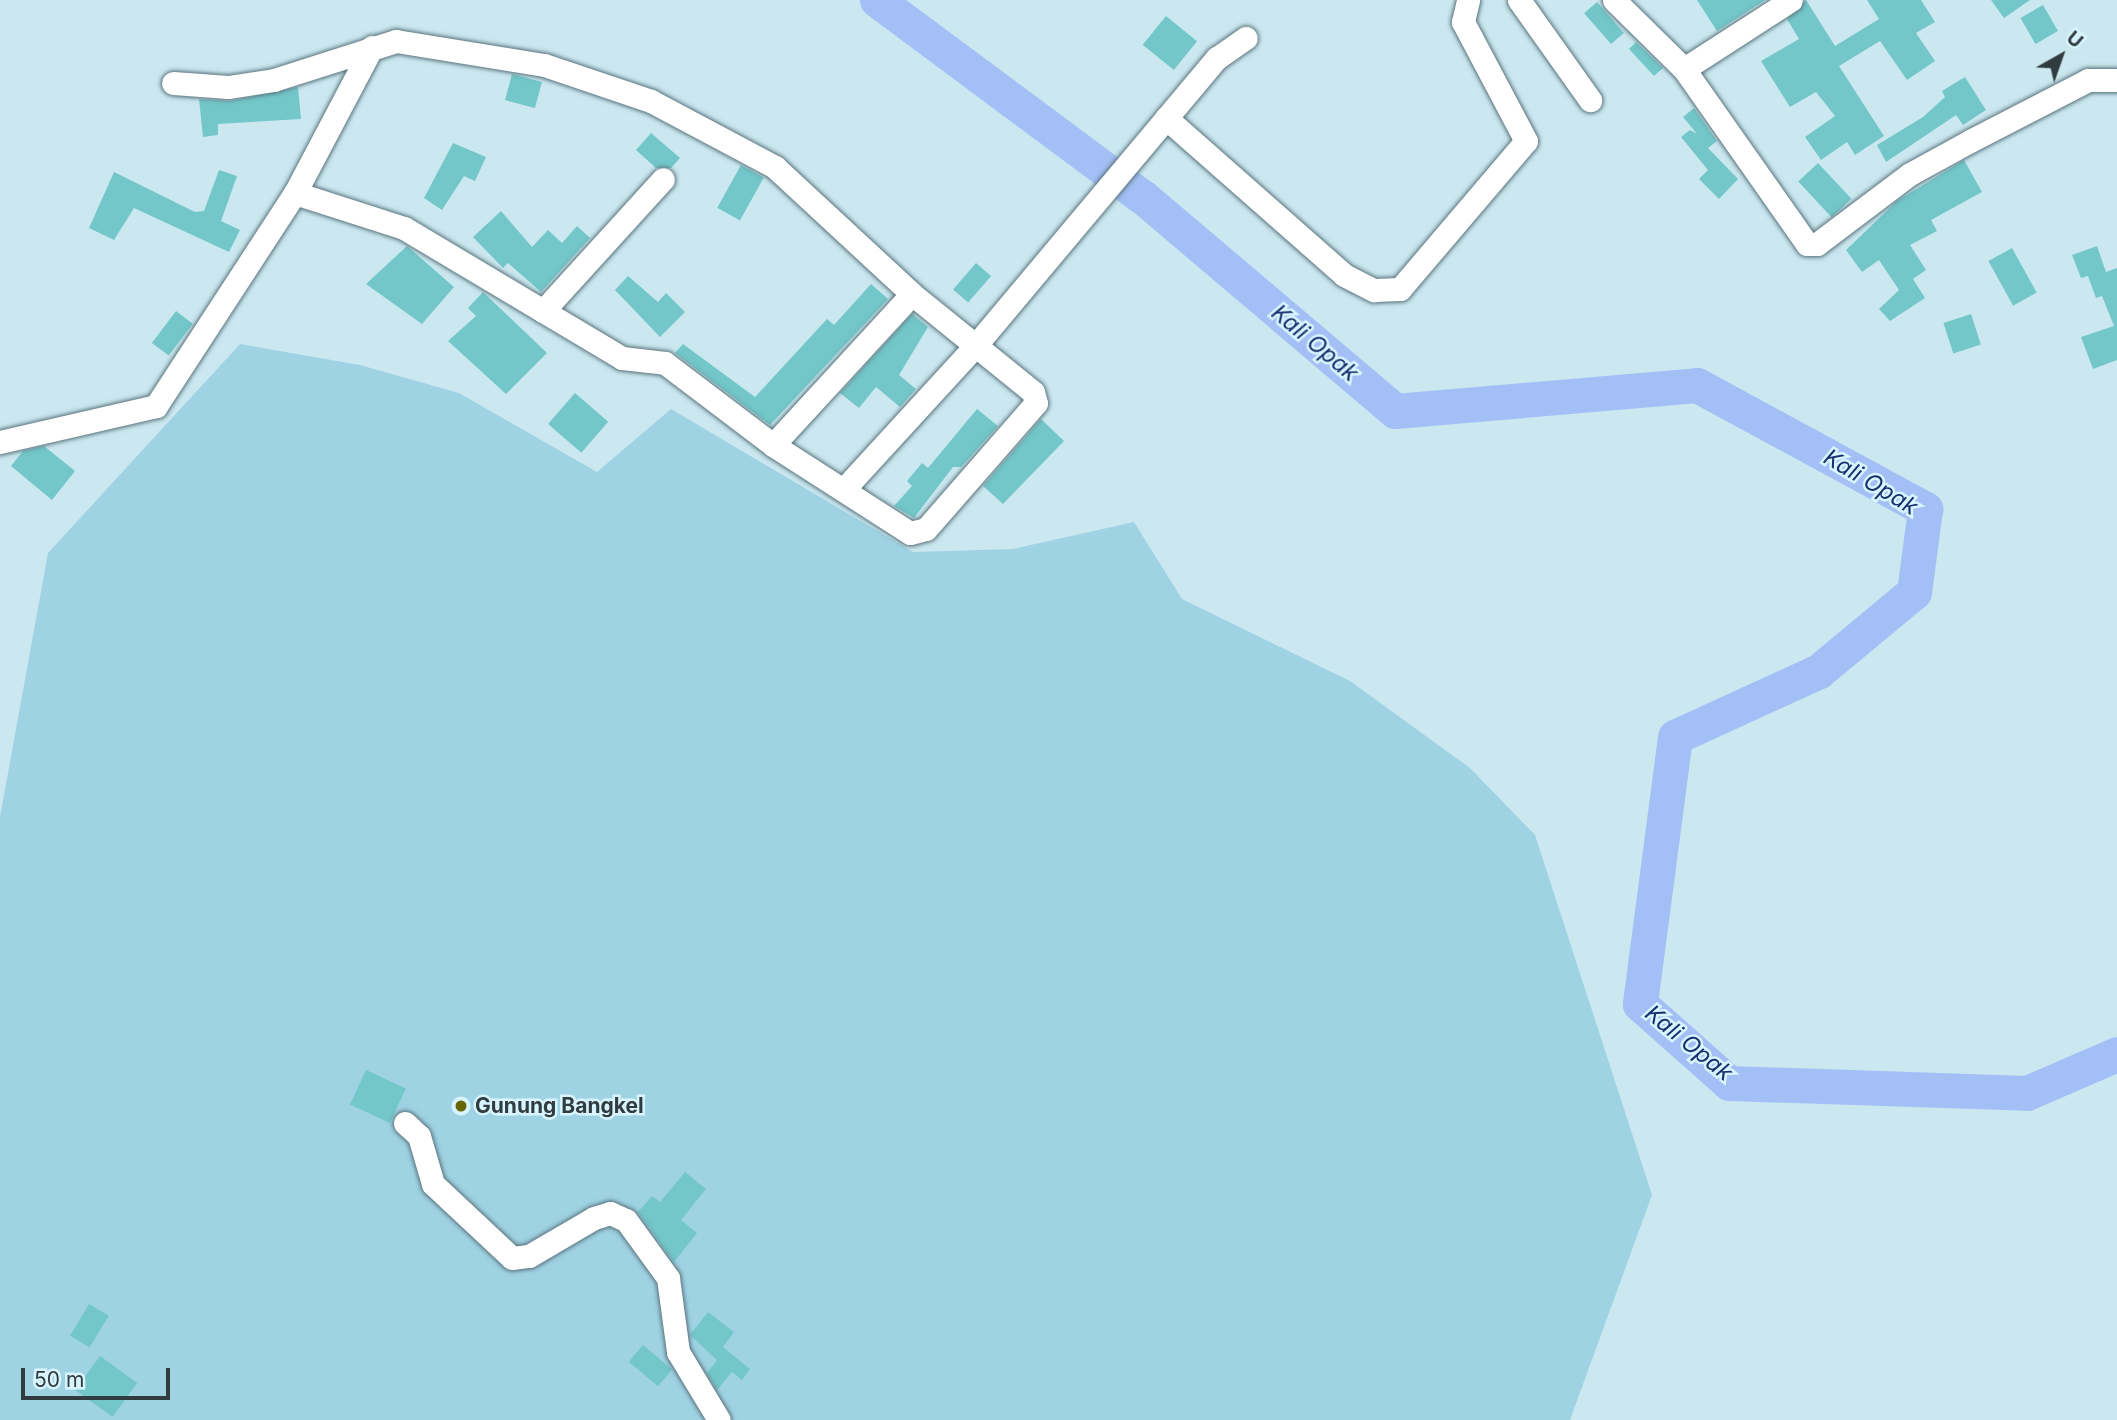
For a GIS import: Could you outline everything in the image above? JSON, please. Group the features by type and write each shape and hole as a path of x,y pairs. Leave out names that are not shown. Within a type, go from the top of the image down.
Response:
{"street":[{"path":"1166,118 1344,275 1374,290 1400,289 1526,141 1463,22 1468,0"},
{"path":"1519,0 1590,100"},
{"path":"1614,0 1684,69 1807,244 1817,244 1910,174 1970,141 2088,80 2117,80"},
{"path":"1684,69 1791,0"},
{"path":"844,489 975,346 1039,266 1217,58 1246,38"},
{"path":"173,83 228,87 274,80 396,41 544,65 651,101 775,167 912,294 1033,392 1036,403 926,529 910,533 773,445 665,363 622,358 404,228 295,193"},
{"path":"0,442 156,406 295,193 372,47"},
{"path":"543,311 663,179"},
{"path":"773,445 912,294"},
{"path":"405,1123 419,1136 433,1184 512,1258 529,1256 594,1218 610,1213 626,1220 668,1278 678,1352 719,1420"}],"shaded area":[{"path":"240,344 360,365 459,393 597,472 671,409 913,552 1013,549 1134,522 1182,599 1350,681 1470,768 1535,835 1652,1195 1570,1420 0,1420 0,817 48,553"}],"building":[{"path":"1697,0 1765,0 1717,31"},
{"path":"1806,0 1835,46 1879,19 1867,0 1921,0 1935,22 1916,33 1935,61 1907,80 1880,41 1839,66 1884,136 1855,155 1847,142 1821,160 1805,137 1835,116 1816,92 1790,107 1761,61 1799,39 1787,19"},
{"path":"1991,0 2030,0 2004,18"},
{"path":"1597,2 1624,33 1611,44 1584,13"},
{"path":"2043,5 2058,31 2035,44 2020,18"},
{"path":"1166,16 1197,41 1174,70 1143,45"},
{"path":"1636,42 1663,68 1654,76 1629,49"},
{"path":"512,74 542,82 535,108 505,100"},
{"path":"1965,77 1986,110 1963,125 1956,115 1886,162 1877,145 1923,117 1945,97 1942,91"},
{"path":"298,87 301,119 218,124 218,135 203,137 199,99 230,101"},
{"path":"1694,108 1717,141 1708,148 1738,179 1719,199 1699,179 1708,170 1681,137 1690,130 1697,134 1683,117"},
{"path":"651,133 680,158 671,168 656,168 636,150"},
{"path":"453,143 486,157 475,181 464,176 442,210 424,198"},
{"path":"1964,160 1982,192 1931,220 1937,231 1910,245 1926,270 1913,279 1925,298 1890,321 1879,309 1899,290 1879,260 1862,272 1846,250 1897,201"},
{"path":"1818,163 1851,199 1832,217 1798,181"},
{"path":"741,165 764,178 740,220 717,208"},
{"path":"219,170 237,176 221,221 240,230 229,252 134,208 114,240 89,228 114,172 195,212 204,211"},
{"path":"501,211 532,247 548,230 562,243 577,226 590,238 541,292 508,263 503,268 473,237"},
{"path":"407,246 454,287 422,324 366,284"},
{"path":"2097,246 2106,272 2117,268 2117,360 2093,369 2081,337 2114,326 2102,296 2096,298 2088,276 2081,278 2072,255"},
{"path":"2012,248 2037,293 2013,306 1988,261"},
{"path":"976,263 991,276 968,303 953,289"},
{"path":"628,276 658,302 666,293 685,312 660,337 615,290"},
{"path":"871,284 888,299 770,425 675,353 683,344 755,397 827,319 834,325"},
{"path":"483,292 547,353 506,394 448,341 476,316 468,308"},
{"path":"176,311 193,324 169,356 152,343"},
{"path":"912,314 928,327 899,375 916,389 900,407 876,387 859,408 840,393"},
{"path":"1971,314 1981,344 1953,353 1943,323"},
{"path":"575,393 608,422 581,453 548,424"},
{"path":"977,409 998,426 961,467 953,467 914,518 894,506 912,486 907,481 922,463 928,468"},
{"path":"1041,419 1064,441 1003,504 983,486"},
{"path":"44,446 75,471 52,500 11,466 23,451"},
{"path":"366,1070 406,1089 390,1123 350,1104"},
{"path":"685,1172 706,1189 681,1220 697,1233 674,1262 638,1212 652,1196 660,1202"},
{"path":"89,1304 109,1316 90,1348 70,1336"},
{"path":"708,1312 734,1332 723,1347 750,1369 742,1380 732,1372 717,1390 707,1373 717,1360 690,1335"},
{"path":"643,1345 672,1369 658,1386 629,1362"},
{"path":"100,1356 137,1383 113,1417 75,1390"}],"waterway":[{"name":"Kali Opak","path":"877,0 1144,198 1395,411 1697,385 1925,509 1914,592 1819,671 1675,737 1640,1004 1729,1083 2027,1093 2117,1054"}],"place":[{"name":"Gunung Bangkel","path":"461,1106"}]}
